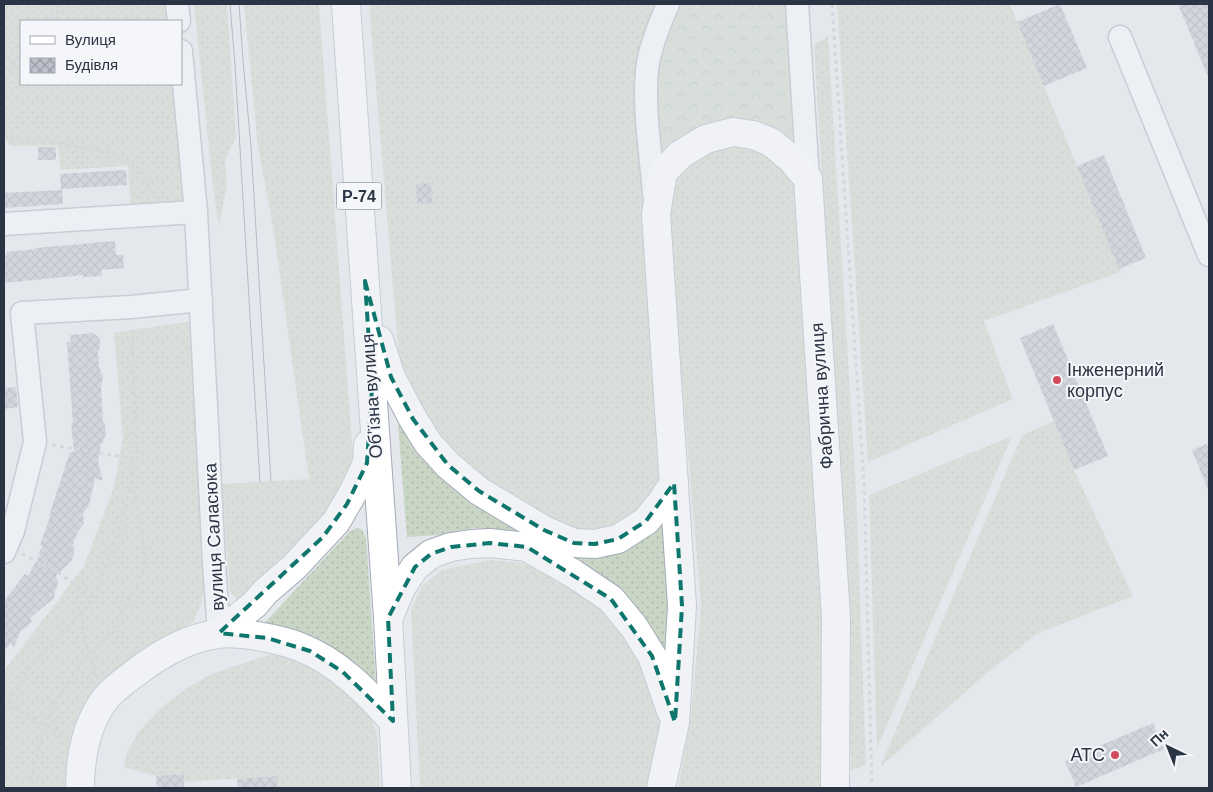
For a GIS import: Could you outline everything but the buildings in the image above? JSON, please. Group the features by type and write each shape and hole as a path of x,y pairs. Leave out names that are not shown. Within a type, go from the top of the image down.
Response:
{"main road":[{"name":"Обʼїзна вулиця","path":"346,4 388,618 397,788"},
{"path":"661,788 675,722 682,606 656,214 663,172 681,154 706,138 733,132 753,135 771,142 790,158 808,179"},
{"name":"Фабрична вулиця","path":"808,179 836,618 835,788"},
{"path":"365,281 376,332 391,377 412,419 428,443 448,465 479,491 544,530 574,543 595,544 618,539 646,521 674,483"},
{"path":"220,633 255,604 294,567 323,537 339,516 354,491 367,463 372,388"},
{"path":"388,618 402,588 415,567 431,554 452,547 471,544 490,543 527,547 611,598 634,627 652,656 675,722"},
{"path":"220,633 267,638 310,651 338,668 358,684 394,721"},
{"name":"вулиця Саласюка","path":"80,788 82,756 86,738 102,704 123,681 150,662 183,644 220,633"}],"street":[{"path":"177,4 179,20"},
{"path":"656,214 646,100 648,62 657,29 668,4"},
{"name":"Фабрична вулиця","path":"797,4 808,179"},
{"path":"1120,36 1209,255"},
{"name":"вулиця Саласюка","path":"182,61 196,212 214,563 220,633"},
{"path":"4,224 196,212"},
{"path":"5,549 12,531 35,442 13,315 201,300"}],"path":[{"path":"53,20 61,4"},
{"path":"832,4 864,484 872,788"},
{"path":"4,79 20,56"},
{"path":"4,132 19,141 59,142 123,155 146,181 152,192 157,215"},
{"path":"4,710 5,704 28,668 94,598 120,528 137,459 131,307"},
{"path":"35,442 137,459"},
{"path":"29,788 45,725 63,690 90,654 107,637 130,598 146,565 140,520 131,485"},
{"path":"5,549 56,571 94,598"},
{"path":"82,610 84,636 96,668 95,693 102,704"},
{"path":"5,704 45,725"}],"highlighted area":[{"path":"365,281 391,377 413,419 448,465 479,491 544,530 574,543 595,544 618,539 646,521 674,483 682,606 675,722 652,656 611,599 527,547 490,543 451,547 431,554 415,567 388,618 393,721 343,672 310,651 267,638 219,633 323,537 347,504 367,463 372,388"}],"green space":[{"path":"4,4 169,4 170,20 20,20 20,85 176,85 184,201 179,207 131,213 128,166 60,170 58,146 11,146 4,139"},
{"path":"194,4 227,4 236,137 225,160 227,184 219,227 213,187"},
{"path":"244,4 319,4 353,455 351,472 333,510 244,601 235,597 230,591 222,484 309,479 273,227 258,147"},
{"path":"369,4 657,4 661,478 637,514 615,528 591,531 576,529 548,520 483,482 436,437 400,370"},
{"path":"679,4 788,4 799,147 775,133 662,159 656,111 656,74 662,47"},
{"path":"837,4 1010,4 1121,272 984,321 1013,399 868,462"},
{"path":"828,36 856,488 866,765 851,770 841,488 814,45"},
{"path":"730,144 765,151 801,187 824,616 825,788 678,788 691,716 701,605 668,219 673,180 686,165 710,151"},
{"path":"199,320 205,576 202,601 194,621 130,665 68,788 4,788 4,671 84,566 114,487 123,437 114,333"},
{"path":"1054,421 1074,470 1133,596 1038,633 988,672 880,767 1022,435"},
{"path":"405,424 533,535 473,528 438,535 407,537 398,425"},
{"path":"1012,436 877,748 869,495"},
{"path":"663,519 672,612 670,680 568,559 564,550"},
{"path":"357,528 362,530 366,538 376,684 258,630 350,531"},
{"path":"490,560 531,564 602,605 627,631 657,699 660,735 649,788 420,788 411,609 423,585 442,570"},
{"path":"285,653 323,671 368,711 377,734 380,788 277,788 276,776 184,782 183,774 156,776 124,767 127,753 139,731 164,705 190,686 212,674 268,655"}],"tram line":[{"path":"230,4 260,482"},
{"path":"239,4 251,146 271,481"}],"place":[{"name":"Інженерний корпус","path":"1057,380"},
{"name":"АТС","path":"1115,755"}]}
